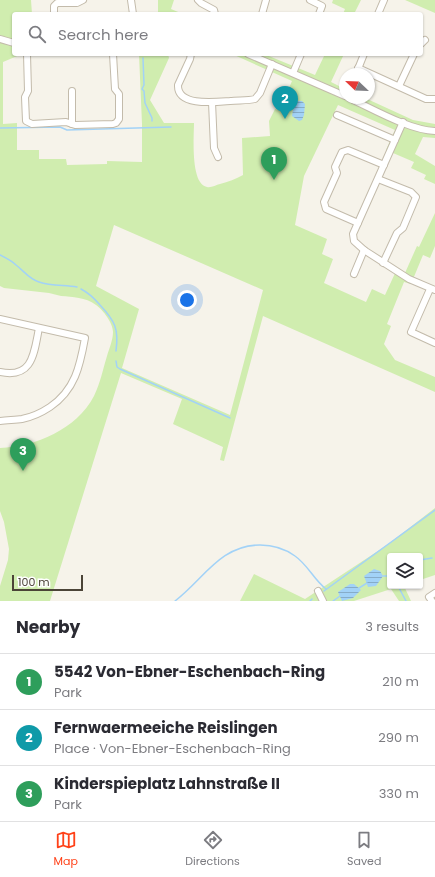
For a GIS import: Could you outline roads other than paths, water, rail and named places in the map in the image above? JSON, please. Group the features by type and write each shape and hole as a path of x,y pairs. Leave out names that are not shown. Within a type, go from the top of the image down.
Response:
{"street":[{"path":"54,12 54,6 57,3 77,3 83,0"},
{"path":"131,0 133,12"},
{"path":"198,0 214,10 214,12"},
{"path":"263,12 266,0"},
{"path":"310,0 322,6 320,12"},
{"path":"379,12 384,0"},
{"path":"0,39 12,42"},
{"path":"27,56 28,91 25,97 26,121 32,124 66,122 72,124 113,124 118,122 119,94 115,89 113,56"},
{"path":"191,56 178,85 179,93 197,102 255,98 260,93 272,64"},
{"path":"253,56 339,93"},
{"path":"293,73 300,56"},
{"path":"358,68 363,56"},
{"path":"399,86 413,56"},
{"path":"375,77 399,86 426,99 435,99"},
{"path":"72,91 72,124"},
{"path":"212,102 214,148 218,157"},
{"path":"362,104 422,130 435,131"},
{"path":"337,114 395,140"},
{"path":"403,122 358,222 353,238 356,244 364,250 409,279 432,289 411,332 435,343"},
{"path":"358,222 326,209 324,202 336,173 335,167 342,152 348,150 384,165"},
{"path":"378,179 411,192 416,197 403,228 397,233 384,262"},
{"path":"354,274 364,250"},
{"path":"0,319 85,338 79,367 71,386 60,401 41,413 22,419 0,421"},
{"path":"0,372 8,374 19,372 29,366 33,356 39,328"},
{"path":"318,591 323,601"},
{"path":"432,601 429,596 435,593"}],"water":[{"path":"298,101 302,101 305,104 304,115 302,120 299,121 292,116 293,110"},
{"path":"374,569 380,571 383,576 376,586 368,587 364,576"},
{"path":"350,584 354,584 361,590 353,598 342,601 338,592"}],"waterway":[{"path":"143,58 144,85 142,89 144,91 145,103 152,121"},
{"path":"0,128 60,127 67,130 171,127"},
{"path":"0,255 13,262 35,281 77,287"},
{"path":"81,289 93,298 105,311 115,326 117,337 116,351"},
{"path":"116,361 117,367 120,369 230,418"},
{"path":"324,591 435,510"},
{"path":"175,601 223,557 246,547 260,545 278,548 295,556 326,589"},
{"path":"423,560 432,558"},
{"path":"359,588 367,583"},
{"path":"400,589 406,601"},
{"path":"333,601 340,596"}],"place":[{"name":"Fernwaermeeiche Reislingen","path":"285,119"},
{"name":"5542 Von-Ebner-Eschenbach-Ring","path":"274,180"},
{"name":"Kinderspieplatz Lahnstraße II","path":"23,471"}]}
